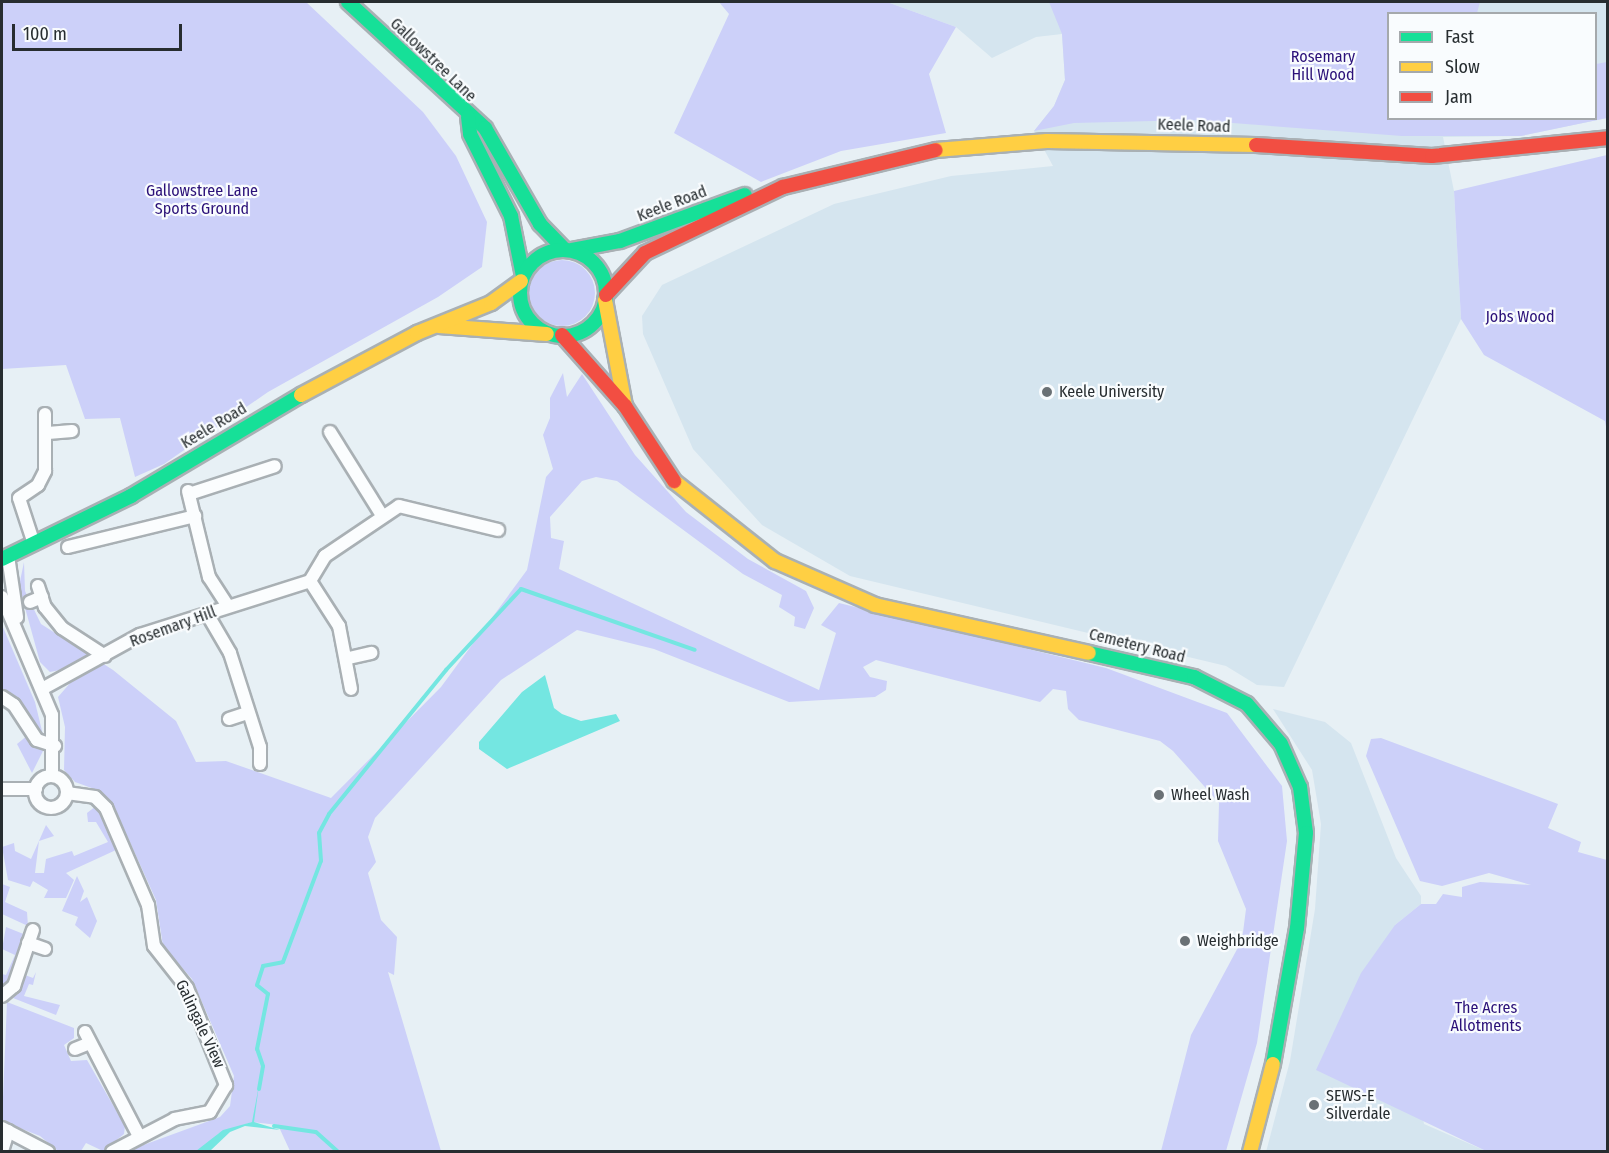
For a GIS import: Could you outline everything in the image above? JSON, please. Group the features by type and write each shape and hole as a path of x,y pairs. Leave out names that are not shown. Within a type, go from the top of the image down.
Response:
{"main road":[{"name":"Gallowstree Lane","path":"348,2 468,117 485,128 540,224 568,250"},
{"name":"Gallowstree Lane","path":"468,117 470,134 511,216 522,278"},
{"name":"Keele Road","path":"605,297 645,253 783,187 858,164 968,145 1201,141 1432,156 1608,138"},
{"name":"Keele Road","path":"568,250 620,241 766,188 783,187"},
{"path":"439,326 558,335 594,322 605,297 598,268 568,250 539,257 522,278 526,315 558,335"},
{"name":"Keele Road","path":"5,557 131,496 272,410 439,326 491,303 522,278"},
{"name":"Cemetery Road","path":"605,297 625,405"},
{"name":"Cemetery Road","path":"558,335 625,405 672,479 740,539 814,582 875,605 1194,677 1247,704 1281,744 1300,787 1306,833 1275,1055 1250,1152"}],"street":[{"path":"34,544 20,498 38,485 45,471 48,433 45,414"},
{"path":"48,433 72,431"},
{"path":"330,432 381,514"},
{"path":"227,605 209,577 189,492 275,466"},
{"path":"351,689 349,658 339,626 310,581 325,556 381,514 399,506 498,530"},
{"path":"68,547 195,516"},
{"name":"Keele Road","path":"5,557 20,632"},
{"name":"Rosemary Hill","path":"42,689 140,635 209,617 227,605 310,581"},
{"path":"37,595 62,628 105,656"},
{"name":"Keele Road","path":"2,597 20,632 54,722 55,746 52,776"},
{"path":"209,617 230,653 260,764"},
{"path":"349,658 371,653"},
{"path":"2,697 14,705 38,740 55,746"},
{"path":"229,719 248,713"},
{"path":"2,789 36,789 52,776 65,783 67,793 63,802 50,807 38,799 36,789"},
{"name":"Galingale View","path":"67,793 95,797 105,808 148,905 154,946 187,988 224,1072 225,1092 215,1109 139,1136 112,1152"},
{"path":"2,996 14,986 33,930"},
{"path":"28,943 45,949"},
{"path":"75,1049 87,1038 139,1136"},
{"path":"2,1151 5,1129 48,1152"}],"shaded area":[{"name":"Keele University","path":"887,2 1607,2 1607,118 1521,136 1443,137 1454,191 1461,319 1284,687 1257,685 1226,666 850,576 762,525 693,449 643,334 642,316 662,285 834,204 951,176 1053,166 1034,131 1054,106 1065,80 1062,34 1036,37 992,58 956,27"},
{"path":"545,675 554,708 562,714 581,721 616,714 620,721 507,769 479,749 479,742 522,692"},
{"path":"1273,709 1325,722 1351,743 1396,858 1421,896 1421,904 1395,925 1424,1124 1486,1151 1266,1152 1290,1061 1315,909 1321,824 1312,770"},
{"path":"259,1085 254,1122 280,1130 245,1126 230,1132 210,1151 196,1151 223,1130 252,1122"}],"green space":[{"name":"Gallowstree Lane Sports Ground","path":"2,2 306,2 423,112 456,156 487,222 482,267 438,297 268,392 164,464 135,477 120,418 85,419 66,365 2,369"},
{"path":"719,2 887,2 956,27 929,74 946,133 841,151 761,182 674,133 729,14"},
{"name":"Rosemary Hill Wood","path":"1049,2 1480,2 1477,12 1387,12 1387,120 1597,120 1597,64 1607,62 1607,118 1521,136 1402,136 1193,120 1074,123 1034,131 1054,106 1065,80 1062,34"},
{"name":"Jobs Wood","path":"1608,155 1607,432 1605,421 1484,355 1461,319 1454,191"},
{"path":"562,260 574,263 585,270 592,281 595,293 592,305 585,316 574,323 562,326 550,323 539,316 532,305 529,293 532,281 539,270 550,263"},
{"path":"563,373 567,397 582,374 635,455 686,512 748,559 806,591 814,608 805,629 794,626 795,617 779,607 782,595 743,574 617,481 596,477 582,481 550,517 551,538 564,541 559,569 819,690 836,633 821,625 839,603 1106,668 1227,713 1282,786 1287,841 1257,1043 1226,1151 1161,1151 1191,1035 1242,940 1246,909 1218,841 1219,803 1173,751 1160,741 1079,720 1068,709 1066,691 1053,689 1040,702 876,660 863,667 870,677 887,681 886,690 875,697 789,702 654,649 577,630 501,680 375,818 368,837 376,862 368,873 381,920 397,937 394,975 388,972 441,1151 290,1151 278,1125 252,1122 218,1134 203,1150 127,1151 220,1117 230,1106 234,1076 192,979 163,946 156,900 119,818 100,791 75,782 64,770 65,727 58,697 71,682 65,669 50,672 40,662 19,586 24,562 25,591 41,624 113,670 176,721 196,762 226,761 331,798 441,687 527,570 546,477 553,469 543,435 550,418 550,398"},
{"path":"2,625 35,702 43,735 2,693"},
{"path":"28,735 43,751 32,773 17,744"},
{"name":"The Acres Allotments","path":"1381,738 1558,804 1548,828 1581,842 1578,852 1607,860 1607,1151 1486,1151 1316,1070 1361,973 1395,925 1421,904 1436,904 1443,894 1462,897 1462,887 1480,882 1531,885 1489,873 1442,886 1420,881 1366,756 1371,739"},
{"path":"96,806 116,850 66,873 74,880 66,898 44,898 48,890 33,881 30,887 8,880 2,847 14,843 15,851 31,859 46,825 54,836 39,841 35,873 44,873 46,859 72,851 74,856 108,842 96,822 88,822 87,813"},
{"path":"77,876 84,891 80,902 87,897 97,921 90,938 75,925 78,917 62,911"},
{"path":"2,884 10,887 5,902 27,912 28,926 2,914"},
{"path":"6,927 26,935 11,981 2,991 2,974 6,975 15,955 2,949"},
{"path":"36,972 33,985 29,984 24,996 60,1005 56,1015 13,998 25,975 33,978"},
{"path":"7,1002 74,1028 74,1038 64,1045 71,1061 87,1060 125,1126 124,1134 103,1151 86,1143 81,1151 58,1151 40,1136 2,1121"}],"waterway":[{"path":"259,1089 263,1066 257,1049 268,994 257,985 263,966 283,962 321,861 319,833 329,814 446,670 521,589 695,650"},
{"path":"274,1126 316,1132 338,1152"}],"traffic: fast":[{"path":"348,2 485,128 540,224 565,250"},
{"path":"468,117 470,134 511,216 523,276"},
{"path":"572,250 620,241 745,195"},
{"path":"563,250 587,257 599,269 606,293 599,317 587,329 563,336 539,329 527,317 520,293 527,269 539,257 563,250"},
{"path":"2,559 131,496 301,395"},
{"path":"1089,653 1194,677 1247,704 1281,744 1300,787 1306,833 1297,928 1273,1064"}],"traffic: slow":[{"path":"936,150 1047,141 1256,145"},
{"path":"301,395 417,333 491,303 521,281"},
{"path":"605,300 625,406"},
{"path":"439,326 547,334"},
{"path":"674,481 775,561 875,605 1089,653"},
{"path":"1250,1152 1273,1064"}],"traffic: jam":[{"path":"1256,145 1432,156 1608,138"},
{"path":"606,295 645,253 783,187 936,150"},
{"path":"562,335 625,406 674,481"}],"place":[{"name":"Keele University","path":"1047,392"},
{"name":"Wheel Wash","path":"1159,795"},
{"name":"Weighbridge","path":"1185,941"},
{"name":"SEWS-E Silverdale","path":"1314,1105"}]}
